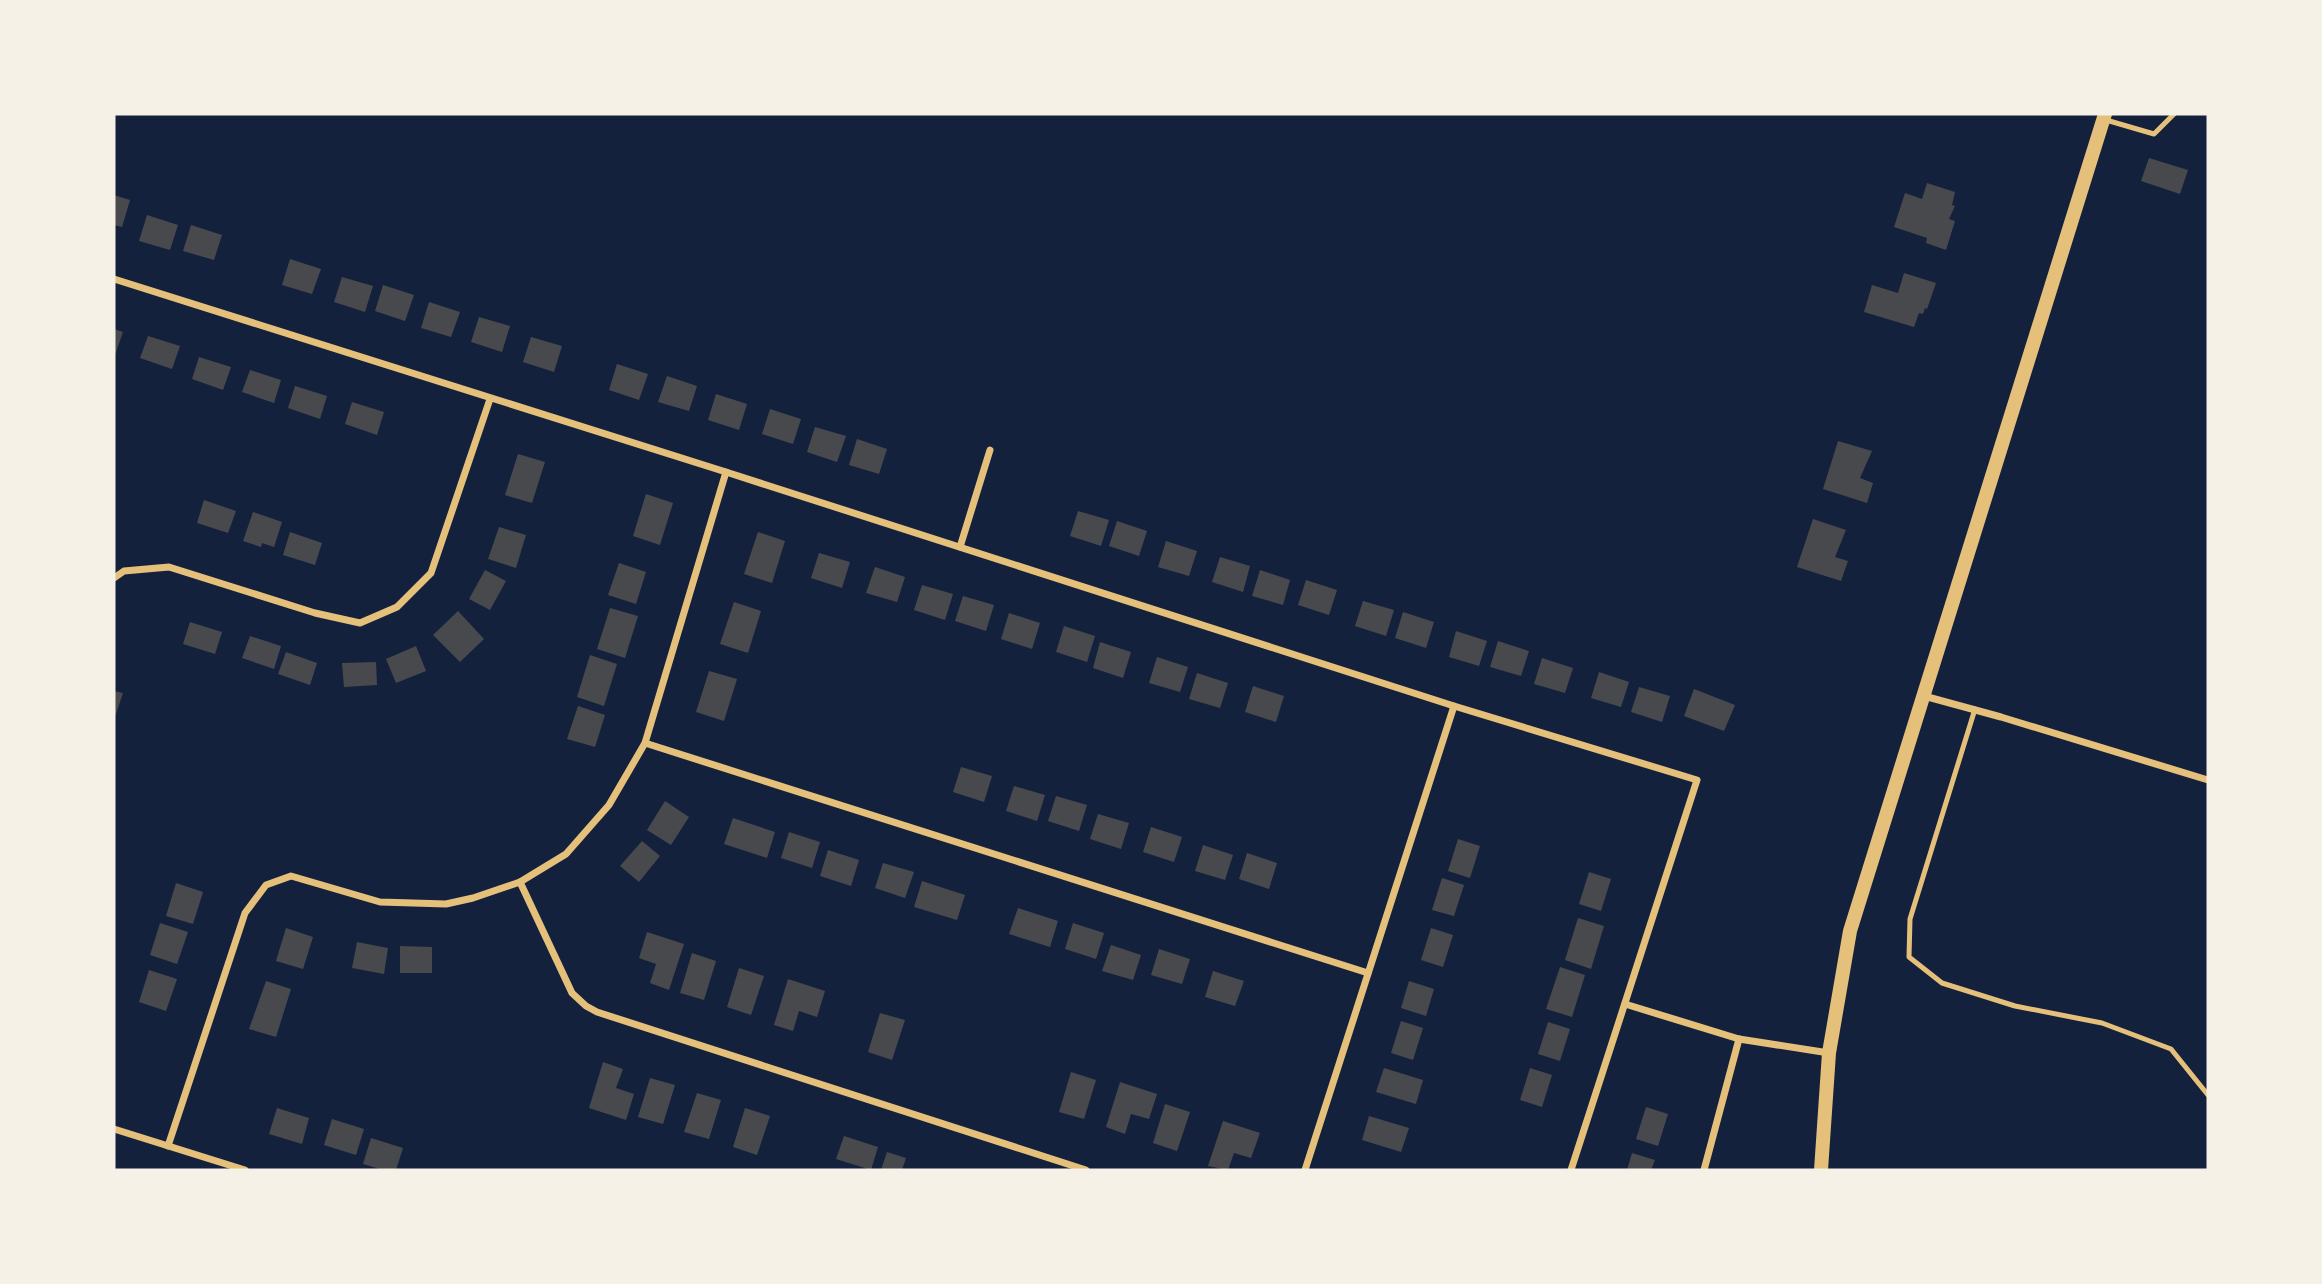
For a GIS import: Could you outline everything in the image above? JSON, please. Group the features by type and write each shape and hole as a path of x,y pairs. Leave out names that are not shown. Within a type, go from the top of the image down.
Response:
{"main road":[{"path":"1821,1170 1829,1053 1850,931 2104,116"}],"street":[{"path":"114,279 1454,706 1697,780 1571,1170"},
{"path":"114,578 124,571 169,567 314,613 360,623 397,607 431,573 490,398"},
{"path":"960,547 990,450"},
{"path":"168,1146 245,913 266,885 291,876 380,902 446,904 473,898 520,882 566,854 609,805 645,743 726,472"},
{"path":"1923,695 2208,779"},
{"path":"1305,1170 1454,706"},
{"path":"645,743 1368,973"},
{"path":"520,882 572,993 597,1012 1086,1170"},
{"path":"1625,1004 1739,1040 1829,1053"},
{"path":"1704,1170 1739,1040"},
{"path":"114,1129 245,1170"}],"lane":[{"path":"2104,116 2154,134 2174,114"},
{"path":"1975,709 1910,919 1909,957 1942,983 2015,1006 2102,1023 2171,1049 2208,1095"}],"building":[{"path":"2149,158 2188,170 2180,194 2141,181"},
{"path":"1927,183 1955,192 1952,205 1955,206 1949,219 1955,221 1946,250 1926,243 1927,238 1894,227 1905,193 1922,199"},
{"path":"114,195 130,200 122,227 114,225"},
{"path":"147,215 178,225 170,250 139,241"},
{"path":"191,225 222,235 214,260 183,251"},
{"path":"290,259 321,269 312,294 282,285"},
{"path":"1904,273 1936,283 1927,309 1925,308 1923,314 1919,313 1914,327 1864,312 1872,285 1898,293"},
{"path":"342,277 373,286 365,312 334,302"},
{"path":"383,285 414,295 405,321 375,311"},
{"path":"429,302 460,312 451,337 421,328"},
{"path":"479,317 510,326 502,352 471,342"},
{"path":"114,329 123,332 114,358"},
{"path":"148,336 180,346 172,369 140,358"},
{"path":"531,337 562,346 554,372 523,362"},
{"path":"199,357 231,367 223,390 192,379"},
{"path":"617,364 648,374 639,400 609,390"},
{"path":"250,370 281,380 274,403 242,392"},
{"path":"667,376 697,386 689,411 658,402"},
{"path":"295,386 327,396 320,419 288,408"},
{"path":"716,394 747,404 739,430 708,420"},
{"path":"352,402 384,412 377,435 345,424"},
{"path":"770,409 801,419 793,444 762,434"},
{"path":"815,427 846,436 837,462 807,452"},
{"path":"857,439 887,449 879,474 849,465"},
{"path":"1838,441 1872,451 1860,478 1873,483 1867,503 1823,489"},
{"path":"518,454 545,462 532,503 505,495"},
{"path":"646,494 673,503 660,545 633,536"},
{"path":"204,500 236,511 228,533 197,523"},
{"path":"1078,511 1109,520 1101,546 1070,536"},
{"path":"253,512 282,522 274,547 262,543 261,547 243,541"},
{"path":"1813,519 1846,530 1835,557 1848,561 1841,581 1797,567"},
{"path":"1117,521 1147,531 1139,556 1109,546"},
{"path":"499,527 526,535 516,568 488,559"},
{"path":"290,532 322,543 315,565 283,555"},
{"path":"758,532 785,541 772,583 744,574"},
{"path":"1166,541 1197,551 1189,576 1158,567"},
{"path":"819,553 850,562 842,588 811,578"},
{"path":"1220,557 1250,566 1243,592 1212,582"},
{"path":"619,563 646,572 636,604 608,595"},
{"path":"875,567 905,577 897,602 866,593"},
{"path":"485,570 506,581 490,610 469,599"},
{"path":"1260,570 1290,580 1283,605 1252,596"},
{"path":"1306,580 1337,590 1329,615 1298,605"},
{"path":"922,585 953,594 945,620 914,610"},
{"path":"963,596 994,605 986,631 955,621"},
{"path":"1363,601 1394,610 1386,636 1355,626"},
{"path":"734,602 761,611 748,653 720,644"},
{"path":"610,608 638,616 625,658 597,649"},
{"path":"458,611 484,639 460,662 433,635"},
{"path":"1403,612 1434,622 1426,648 1395,638"},
{"path":"1009,613 1040,623 1032,649 1001,639"},
{"path":"190,622 222,632 215,654 183,644"},
{"path":"1064,626 1095,636 1087,662 1056,652"},
{"path":"1456,631 1487,641 1479,666 1449,657"},
{"path":"250,636 281,646 274,669 242,658"},
{"path":"1498,641 1529,651 1521,676 1490,667"},
{"path":"1100,642 1131,652 1123,678 1093,668"},
{"path":"416,646 426,671 396,683 386,659"},
{"path":"286,652 317,663 310,685 278,674"},
{"path":"590,655 617,664 604,706 577,697"},
{"path":"1157,657 1188,667 1180,692 1149,683"},
{"path":"1542,658 1573,668 1565,693 1534,684"},
{"path":"376,662 377,685 344,687 342,663"},
{"path":"709,671 737,679 724,721 696,712"},
{"path":"1599,672 1629,682 1621,707 1591,698"},
{"path":"1197,673 1228,683 1220,708 1189,699"},
{"path":"1253,686 1284,696 1276,722 1245,712"},
{"path":"1639,687 1670,696 1662,722 1631,712"},
{"path":"1694,689 1735,705 1724,731 1684,716"},
{"path":"114,691 123,693 114,720"},
{"path":"578,706 605,715 595,747 567,739"},
{"path":"961,767 992,776 984,802 953,792"},
{"path":"1014,786 1045,795 1037,821 1006,811"},
{"path":"1056,796 1087,805 1079,831 1048,821"},
{"path":"665,801 689,817 671,845 647,830"},
{"path":"1098,814 1129,823 1121,849 1090,839"},
{"path":"733,818 775,832 767,858 724,844"},
{"path":"1151,827 1182,837 1174,862 1143,852"},
{"path":"789,832 820,842 812,868 781,858"},
{"path":"1458,839 1480,846 1470,878 1448,871"},
{"path":"642,841 660,856 639,882 620,866"},
{"path":"1203,845 1233,855 1225,880 1195,871"},
{"path":"828,850 859,860 851,886 820,876"},
{"path":"1247,853 1277,863 1269,889 1239,879"},
{"path":"883,863 914,872 905,898 875,888"},
{"path":"1589,872 1611,879 1601,911 1579,904"},
{"path":"1442,878 1464,885 1454,916 1432,910"},
{"path":"922,881 965,895 957,920 914,907"},
{"path":"176,883 203,892 193,924 166,916"},
{"path":"1018,908 1058,921 1050,947 1009,934"},
{"path":"1578,918 1604,926 1591,969 1565,960"},
{"path":"160,923 188,932 177,964 150,955"},
{"path":"1073,923 1104,933 1096,959 1065,949"},
{"path":"286,928 313,937 303,969 276,961"},
{"path":"1431,928 1453,935 1443,967 1421,960"},
{"path":"647,932 684,944 669,990 650,983 656,964 639,958"},
{"path":"357,942 388,948 384,974 352,968"},
{"path":"1111,945 1141,955 1133,980 1102,971"},
{"path":"400,946 432,947 432,973 400,973"},
{"path":"1159,949 1190,959 1182,984 1151,975"},
{"path":"692,953 716,961 704,1000 680,993"},
{"path":"1560,967 1585,975 1572,1017 1546,1009"},
{"path":"739,968 764,976 751,1015 727,1007"},
{"path":"149,970 177,979 166,1011 139,1002"},
{"path":"1213,971 1244,981 1235,1006 1205,997"},
{"path":"788,979 825,991 817,1017 799,1011 793,1031 774,1025"},
{"path":"266,981 291,989 276,1037 249,1029"},
{"path":"1409,981 1434,989 1426,1016 1401,1008"},
{"path":"880,1013 905,1020 892,1060 868,1052"},
{"path":"1401,1021 1423,1028 1413,1060 1391,1053"},
{"path":"1548,1022 1570,1029 1560,1061 1538,1054"},
{"path":"603,1062 623,1069 616,1088 634,1094 626,1120 589,1108"},
{"path":"1384,1068 1423,1080 1416,1104 1376,1092"},
{"path":"1530,1068 1552,1075 1542,1107 1520,1100"},
{"path":"1071,1072 1096,1080 1084,1119 1059,1112"},
{"path":"650,1078 675,1085 663,1124 638,1117"},
{"path":"1120,1082 1157,1094 1149,1119 1131,1114 1125,1134 1106,1127"},
{"path":"697,1093 721,1100 709,1139 684,1132"},
{"path":"1165,1104 1190,1112 1177,1151 1153,1143"},
{"path":"1646,1107 1668,1114 1658,1146 1636,1139"},
{"path":"277,1108 309,1118 302,1144 269,1134"},
{"path":"745,1108 770,1116 757,1155 733,1147"},
{"path":"1369,1116 1409,1128 1401,1152 1362,1140"},
{"path":"332,1119 364,1129 356,1155 324,1145"},
{"path":"1223,1121 1260,1133 1251,1158 1234,1153 1228,1170 1208,1166"},
{"path":"844,1136 878,1147 871,1170 836,1159"},
{"path":"371,1138 403,1148 396,1170 383,1170 363,1164"},
{"path":"887,1152 906,1158 902,1170 881,1170"},
{"path":"1632,1153 1655,1160 1651,1170 1627,1170"}]}
